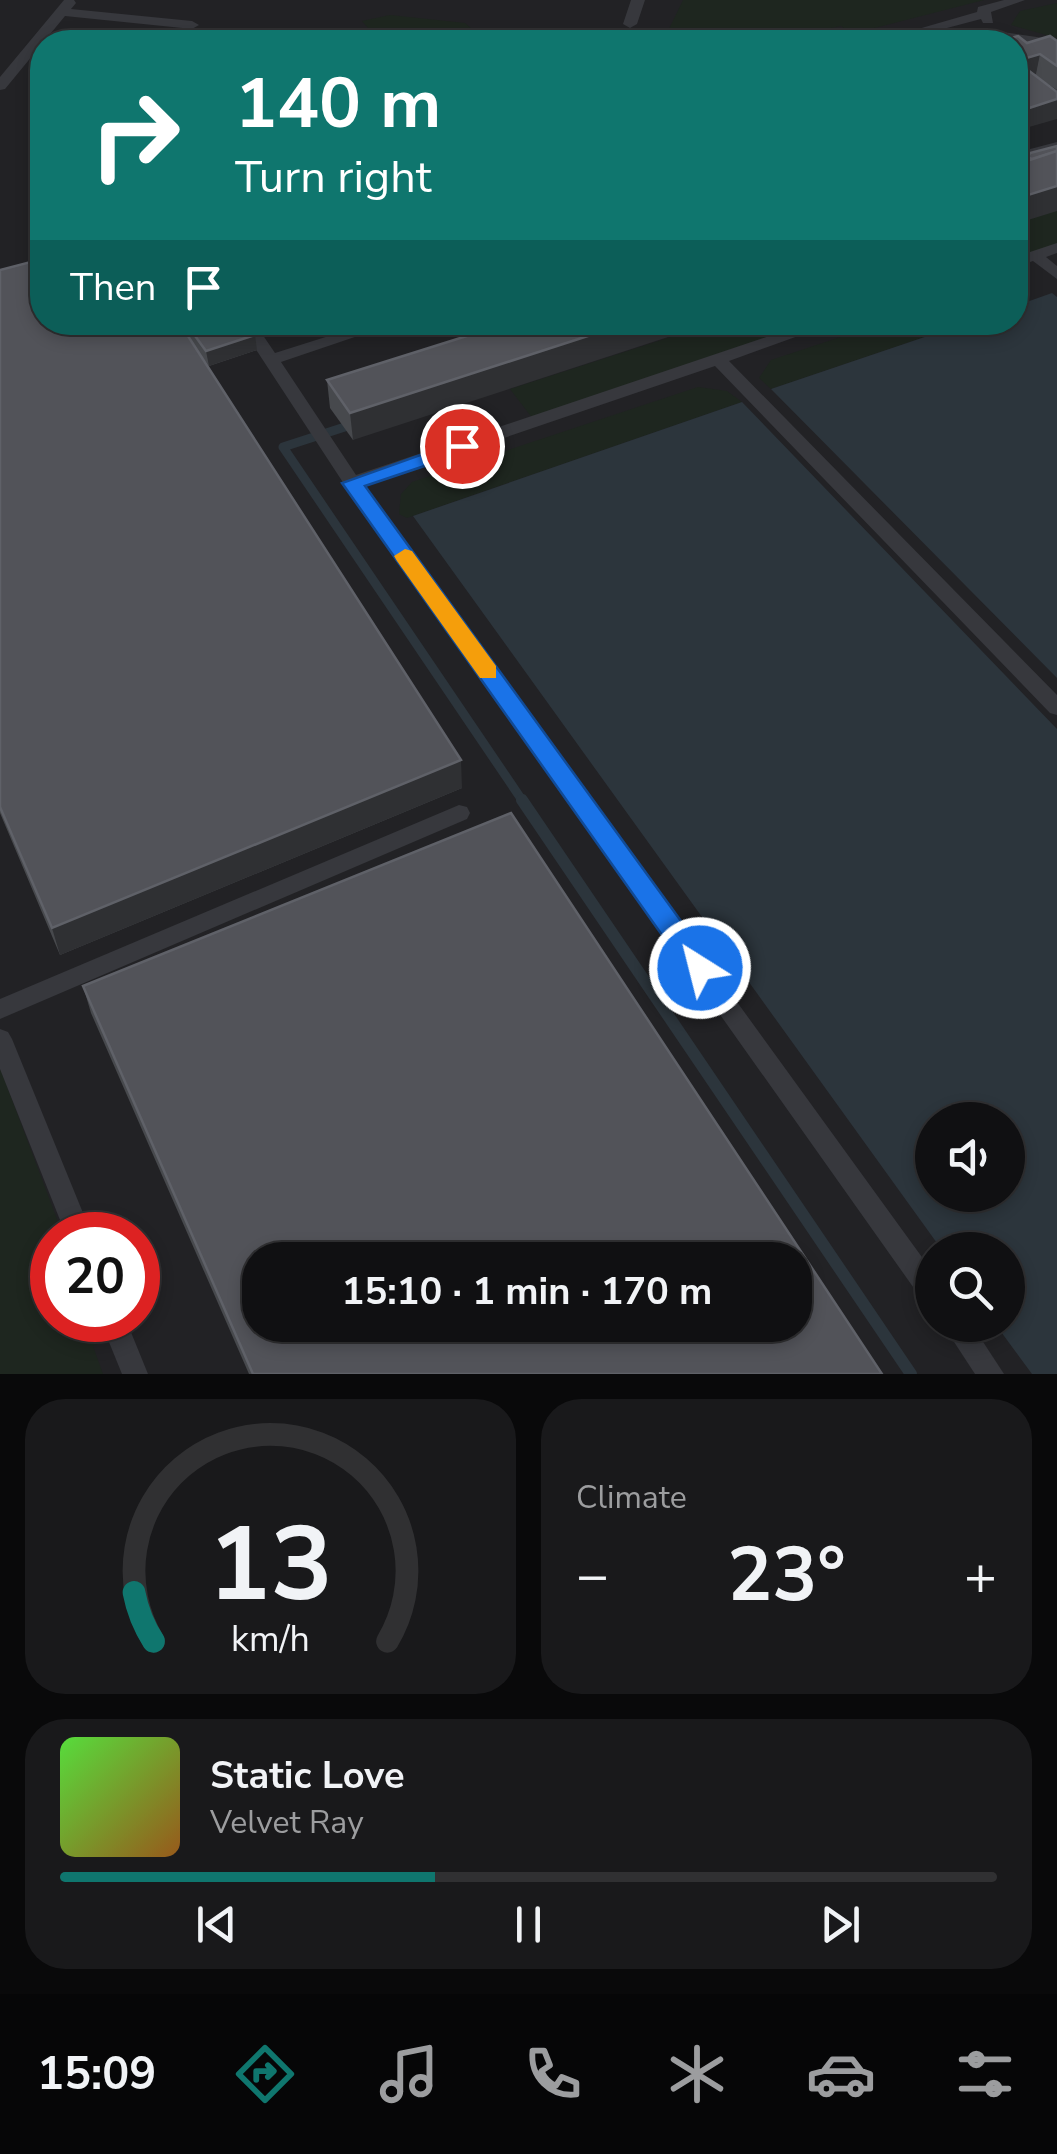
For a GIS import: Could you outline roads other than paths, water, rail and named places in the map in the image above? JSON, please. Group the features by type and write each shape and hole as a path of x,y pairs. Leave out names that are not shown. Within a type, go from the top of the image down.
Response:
{"lane":[{"path":"630,24 638,0"},
{"path":"993,30 982,10 1018,0"},
{"path":"47,30 67,6 192,26"},
{"path":"925,30 985,14"},
{"path":"1028,40 1057,44"},
{"path":"0,86 30,50"},
{"path":"1028,154 1057,146"},
{"path":"1028,258 1057,248"},
{"path":"1034,256 1057,274"},
{"path":"254,335 352,483 915,1268"},
{"path":"270,360 350,335"},
{"path":"352,483 790,335"},
{"path":"717,359 1057,708"},
{"path":"0,1009 459,814"},
{"path":"0,1039 70,1212"},
{"path":"122,1342 135,1374"},
{"path":"968,1342 991,1374"}],"waterway":[{"path":"354,424 283,447 524,803"},
{"path":"522,800 911,1374"}]}
